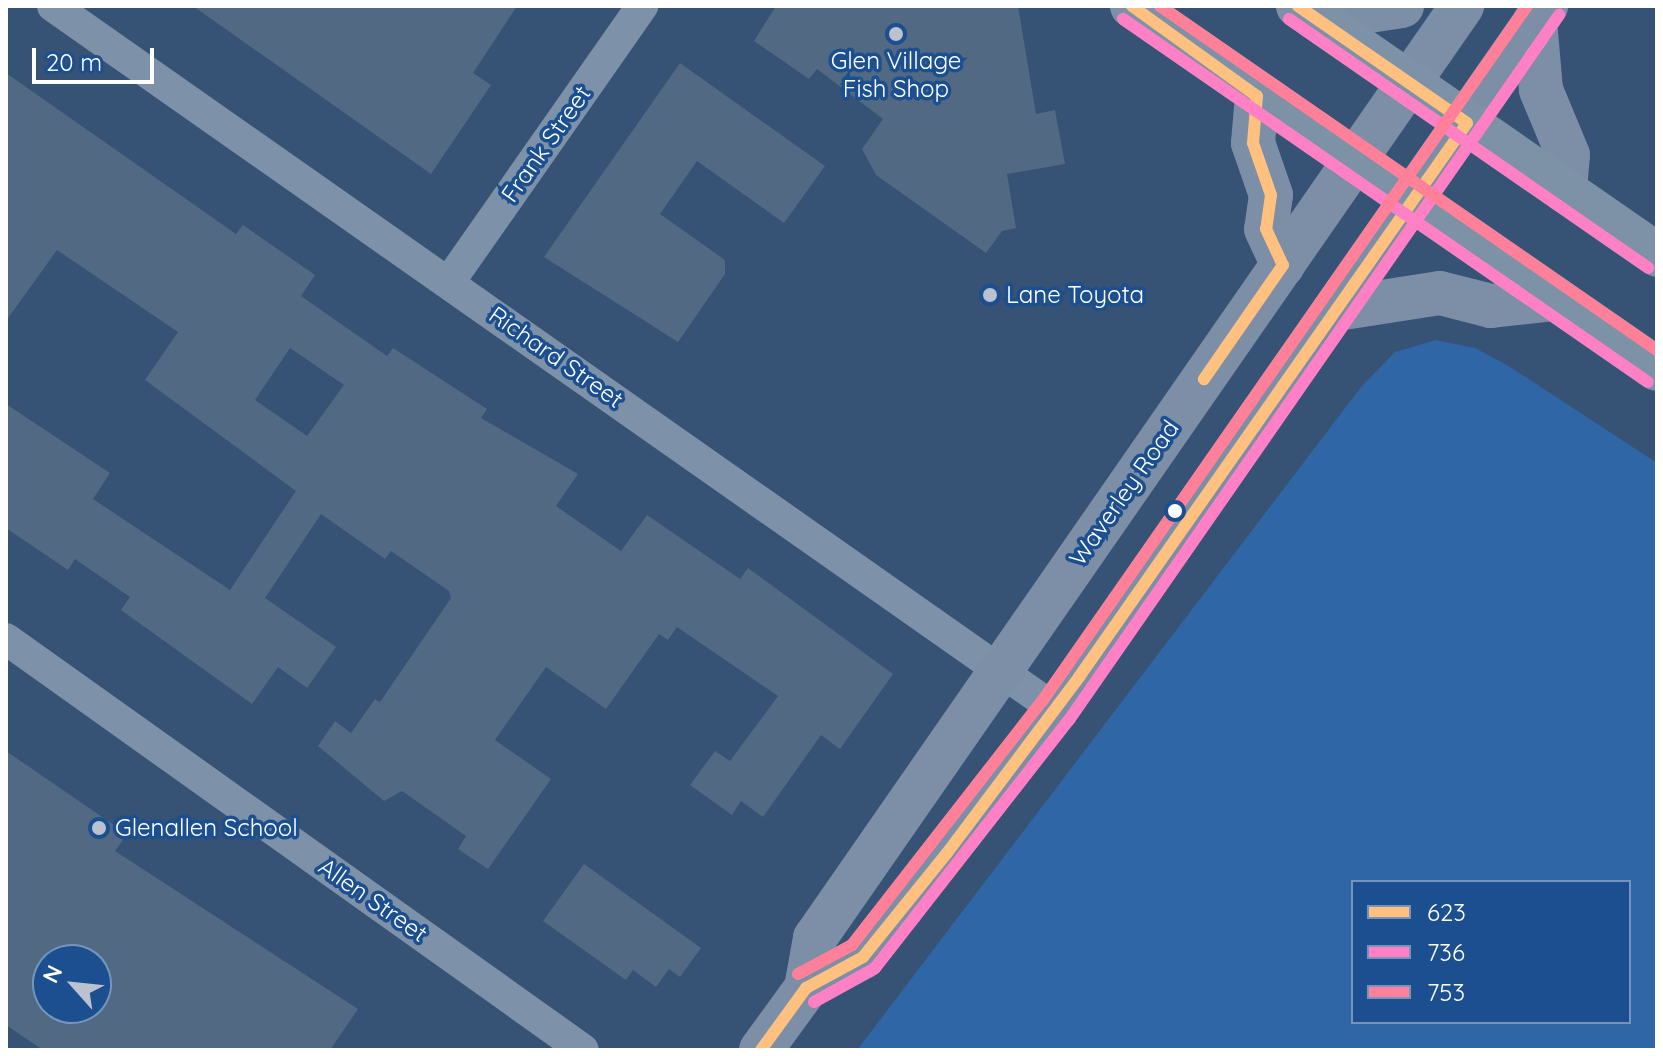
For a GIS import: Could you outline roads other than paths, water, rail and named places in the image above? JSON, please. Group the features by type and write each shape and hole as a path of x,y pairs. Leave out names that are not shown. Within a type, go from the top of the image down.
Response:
{"highway":[{"path":"1132,6 1353,163 1657,369"},
{"path":"1307,13 1657,255"}],"main road":[{"path":"1307,13 1402,6"},
{"name":"Waverley Road","path":"806,988 815,938 1462,6"},
{"path":"1541,14 1541,90 1568,155 1565,191"},
{"name":"Waverley Road","path":"761,1050 806,988 863,957 1056,710 1541,14"},
{"path":"1257,96 1253,143 1271,195 1266,229 1283,265"},
{"path":"1337,309 1440,293 1491,306 1553,299"}],"street":[{"name":"Richard Street","path":"53,6 1056,710"},
{"name":"Frank Street","path":"449,282 642,6"},
{"name":"Allen Street","path":"6,639 583,1050"}],"place":[{"name":"Glen Village Fish Shop","path":"896,34"},
{"name":"Lane Toyota","path":"990,295"},
{"name":"Glenallen School","path":"99,828"}]}
